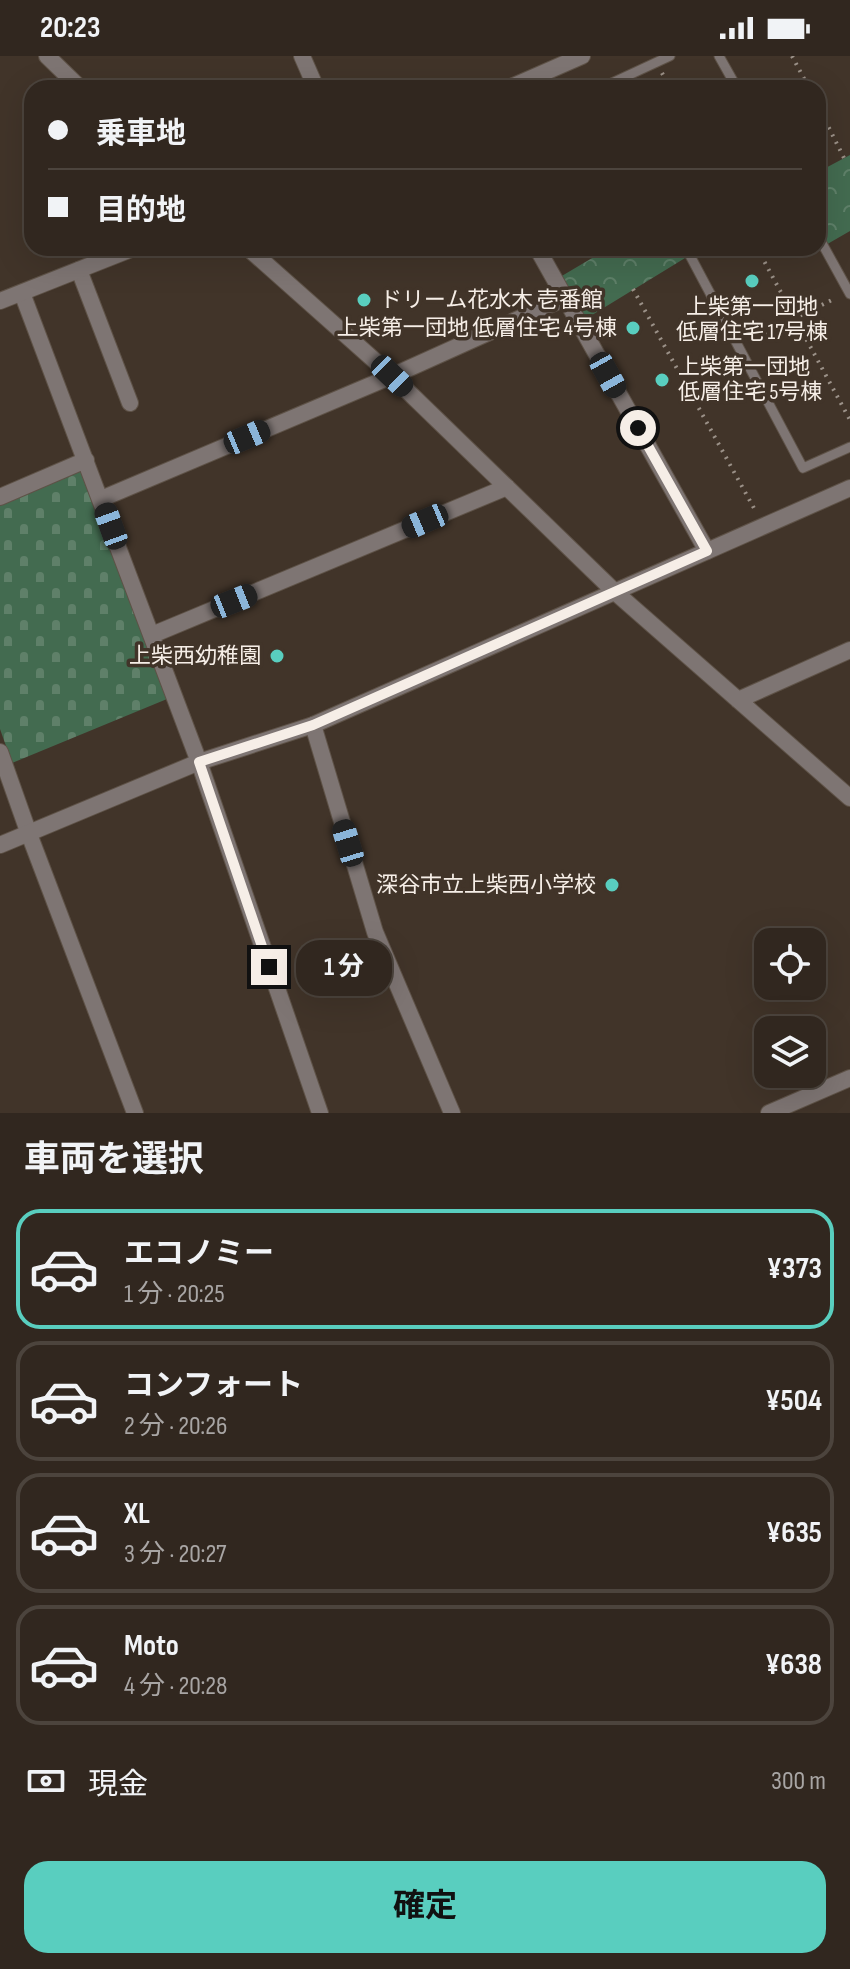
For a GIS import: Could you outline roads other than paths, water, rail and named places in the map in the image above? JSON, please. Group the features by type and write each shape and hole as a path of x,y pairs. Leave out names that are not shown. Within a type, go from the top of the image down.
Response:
{"street":[{"path":"47,56 72,80"},
{"path":"302,56 312,80"},
{"path":"527,80 582,56"},
{"path":"0,301 114,256"},
{"path":"257,256 392,376 615,592 850,798"},
{"path":"541,256 707,551"},
{"path":"79,270 130,403"},
{"path":"22,293 199,762 320,1113"},
{"path":"101,499 392,376 565,298"},
{"path":"0,497 86,460"},
{"path":"152,635 507,487"},
{"path":"0,845 199,762 313,725 850,488"},
{"path":"738,700 850,650"},
{"path":"313,725 375,932 452,1113"},
{"path":"0,752 135,1113"},
{"path":"769,1113 850,1078"}],"lane":[{"path":"618,80 670,56"},
{"path":"719,56 732,80"},
{"path":"826,251 849,293"},
{"path":"690,256 803,468 850,447"}],"place":[{"name":"上柴第一団地 低層住宅 17号棟","path":"752,281"},
{"name":"ドリーム花水木 壱番館","path":"364,300"},
{"name":"上柴第一団地 低層住宅 4号棟","path":"633,328"},
{"name":"上柴第一団地 低層住宅 5号棟","path":"662,380"},
{"name":"上柴西幼稚園","path":"277,656"},
{"name":"深谷市立上柴西小学校","path":"612,885"}]}
